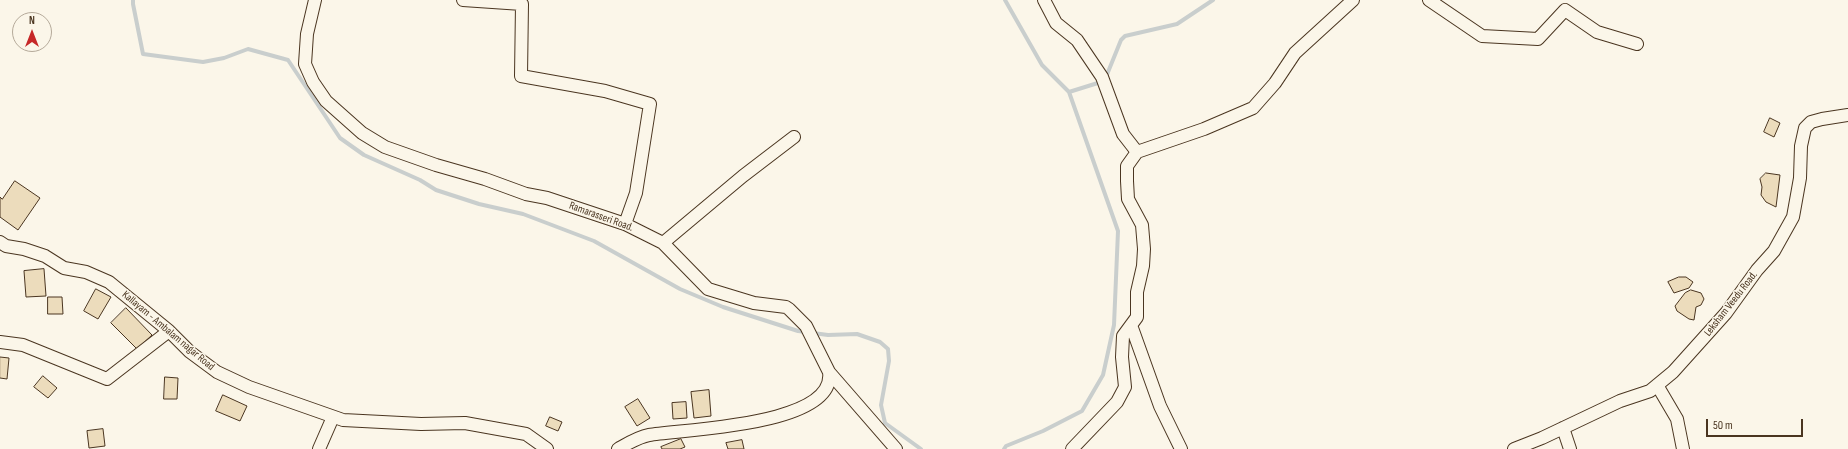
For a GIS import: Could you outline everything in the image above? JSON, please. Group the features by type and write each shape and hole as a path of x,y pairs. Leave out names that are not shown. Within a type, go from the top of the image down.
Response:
{"street":[{"name":"Ramarasseri Road.","path":"316,0 307,34 305,64 313,82 326,101 362,133 386,147 436,165 526,194 547,198 625,224 663,243 708,289 754,303 786,307 806,326 829,372 896,449"},
{"path":"463,0 522,4 521,76 605,91 650,104 636,193 625,224"},
{"path":"1044,0 1056,23 1077,40 1104,80 1123,134 1137,152"},
{"path":"1072,449 1117,402 1125,387 1122,357 1123,336 1137,317 1137,292 1143,266 1144,249 1142,225 1128,199 1127,166 1137,152 1204,129 1253,108 1275,83 1295,53 1353,0"},
{"path":"1429,0 1482,36 1538,39 1565,10 1597,32 1637,44"},
{"name":"Leksham Veedu Road.","path":"1514,449 1620,401 1650,391 1673,372 1726,313 1757,270 1774,251 1793,217 1800,178 1801,146 1805,128 1811,122 1822,118 1848,115"},
{"path":"663,243 737,181 794,137"},
{"name":"Kallayam - Ambalam nagar Road","path":"0,242 6,246 45,256 64,268 86,272 109,282 169,331 190,352 217,372 249,387 343,420 420,424 465,423 526,434 547,449"},
{"path":"1132,325 1160,406 1181,449"},
{"path":"0,342 23,345 107,379 169,331"},
{"path":"618,449 647,436 751,424 791,412 822,395 828,384 829,372"},
{"path":"1657,385 1677,419 1683,449"},
{"path":"319,449 333,417"},
{"path":"1563,428 1570,449"}],"building":[{"path":"1770,118 1780,123 1774,137 1764,132"},
{"path":"1766,173 1780,175 1776,207 1766,202 1761,195 1762,187 1760,179"},
{"path":"15,181 40,198 18,230 0,217 0,197 2,199"},
{"path":"44,269 46,296 26,297 24,271"},
{"path":"1679,277 1686,277 1693,282 1689,288 1674,293 1668,282"},
{"path":"96,289 111,297 98,319 84,311"},
{"path":"1691,290 1701,293 1704,299 1701,305 1696,307 1694,320 1689,319 1677,311 1675,306 1685,293"},
{"path":"48,297 62,297 63,314 48,314"},
{"path":"126,308 152,335 137,349 111,323"},
{"path":"0,357 9,358 7,379 0,378"},
{"path":"43,376 57,388 48,398 34,387"},
{"path":"165,377 178,378 177,399 164,399"},
{"path":"709,390 711,416 694,418 691,392"},
{"path":"223,395 247,406 240,421 216,411"},
{"path":"638,399 650,418 637,426 625,407"},
{"path":"686,402 687,418 673,419 672,403"},
{"path":"550,417 562,422 558,431 546,426"},
{"path":"103,429 105,446 89,448 87,431"},
{"path":"681,439 685,447 680,449 662,449 661,447"},
{"path":"742,440 744,449 728,449 726,443"}],"waterway":[{"path":"133,0 143,54 203,62 224,58 248,49 288,60 340,138 364,155 420,180 436,190 479,204 523,214 594,241 680,289 723,307 798,331 828,335 857,334 880,342 888,349 889,361 881,405 885,423 921,449"},
{"path":"1004,449 1006,446 1043,431 1082,411 1103,375 1114,325 1118,231 1069,92 1042,65 1005,0"},
{"path":"1106,77 1121,40 1125,36 1177,24 1213,0"},
{"path":"1069,92 1101,82"}]}
